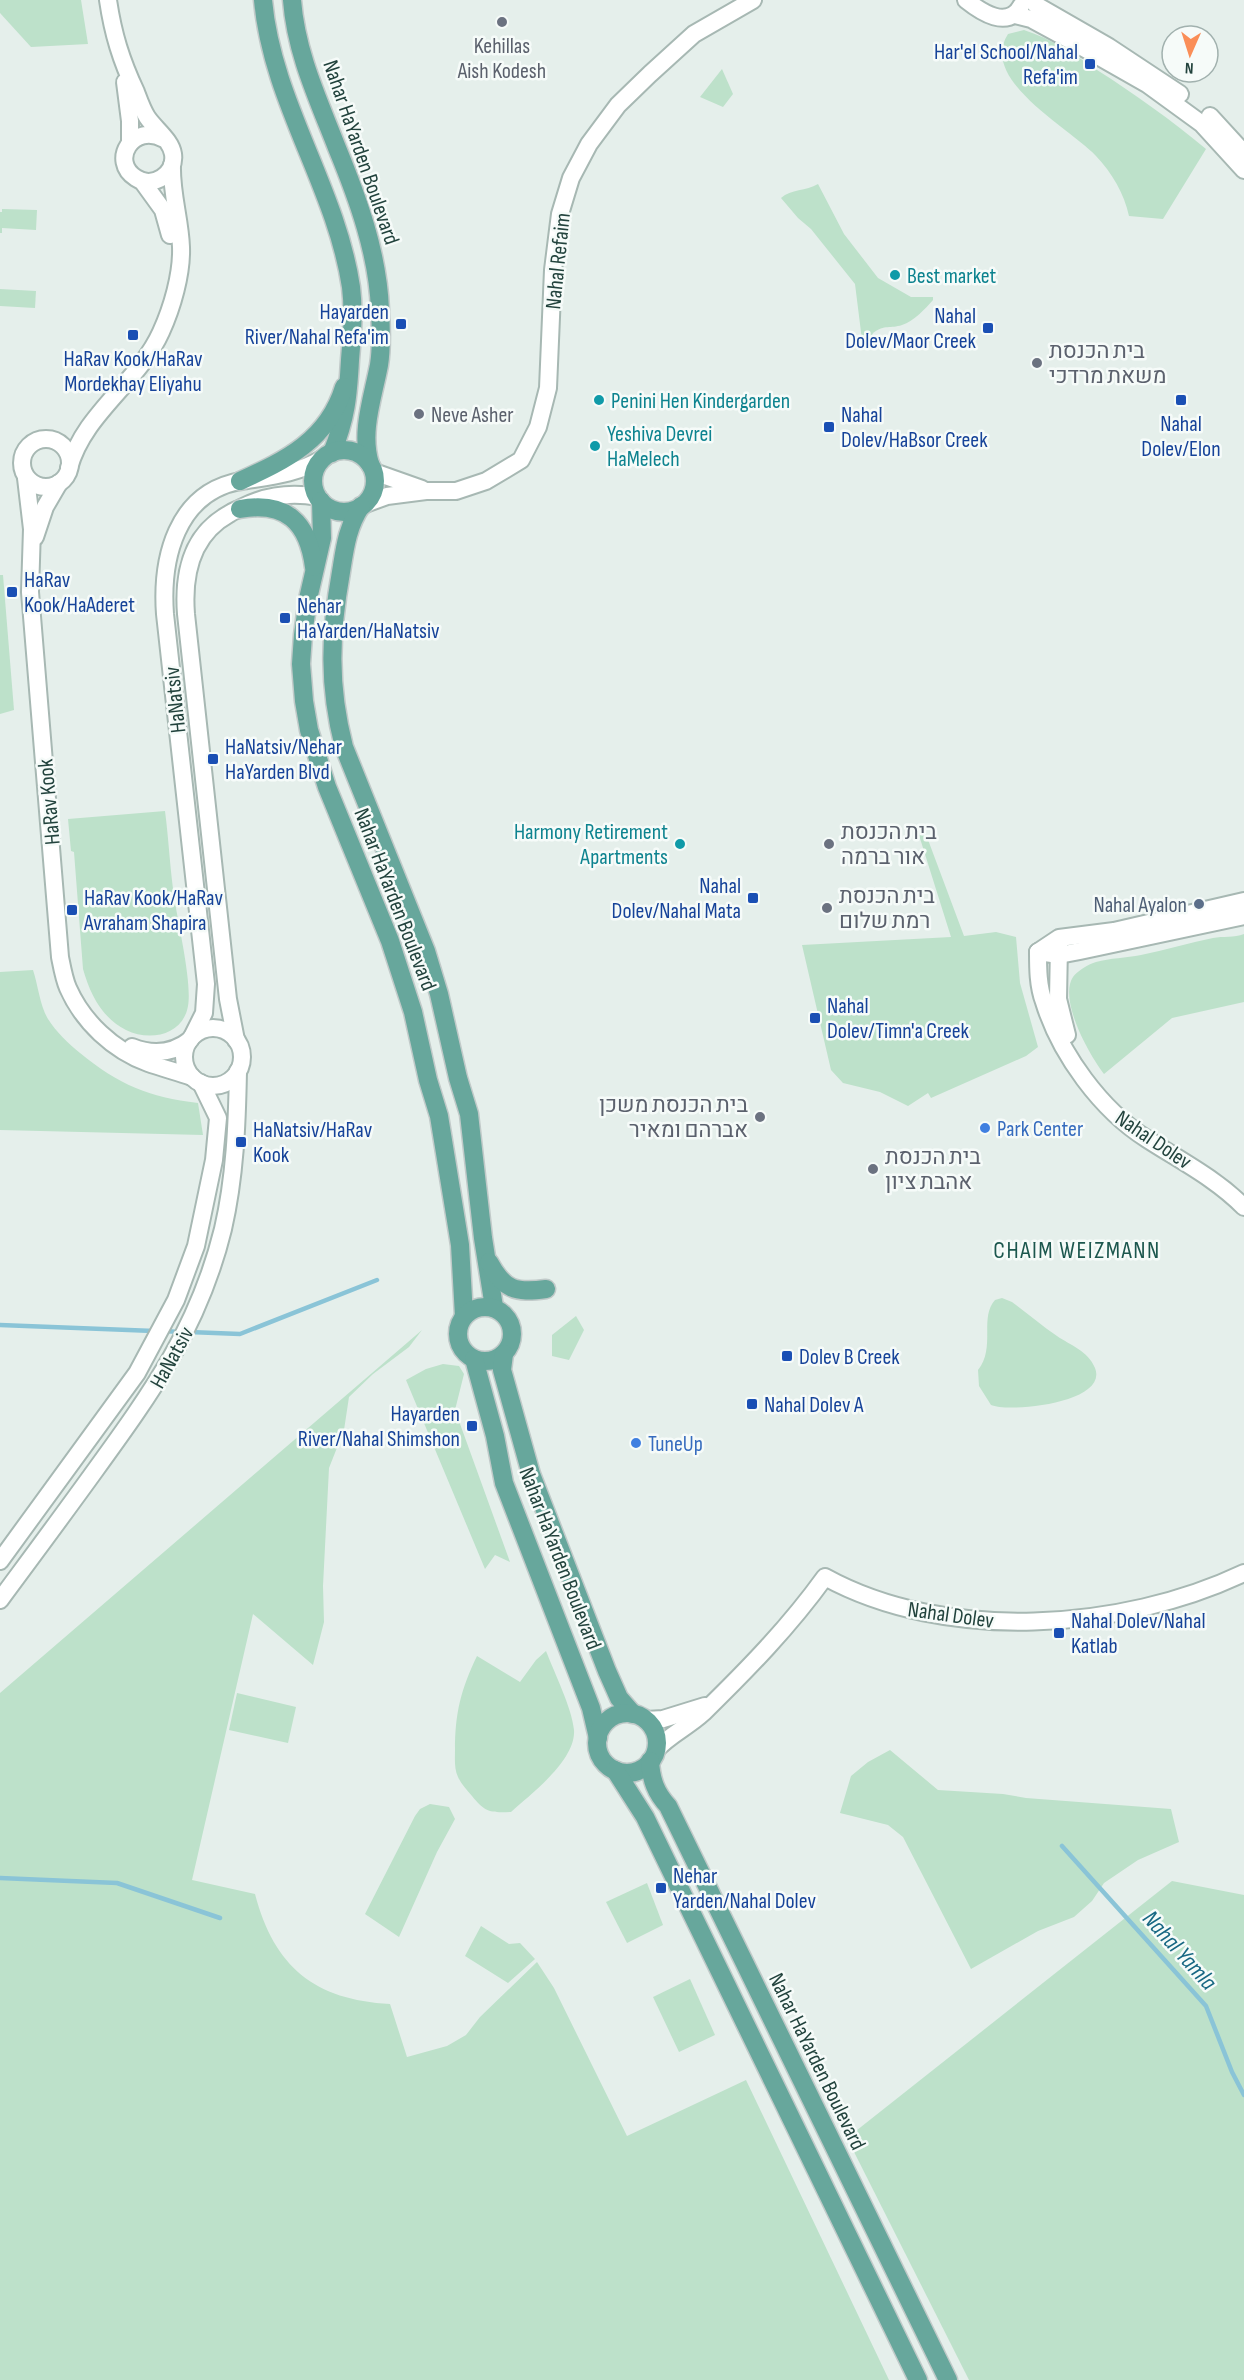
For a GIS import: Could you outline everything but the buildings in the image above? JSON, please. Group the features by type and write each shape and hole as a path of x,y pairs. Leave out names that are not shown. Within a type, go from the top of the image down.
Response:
{"main road":[{"path":"263,0 272,55 292,116 338,233 352,304 350,385 346,416 328,455 315,469 314,479 319,499 329,507 343,512 363,505 375,487 372,468 364,457 351,450 341,450 328,455"},
{"name":"Nahar HaYarden Boulevard","path":"292,0 293,15 307,73 348,177 374,256 378,279 381,333 379,362 366,440 366,451 372,468"},
{"path":"240,481 285,461 309,444 343,391 350,362"},
{"name":"Nahar HaYarden Boulevard","path":"319,499 322,538 305,617 301,664 309,730 327,787 394,952 413,1012 428,1080 439,1116 447,1163 460,1245 464,1316"},
{"name":"Nahar HaYarden Boulevard","path":"363,505 349,527 335,603 331,665 337,719 344,747 426,951 439,994 458,1078 469,1114 494,1307"},
{"path":"240,509 256,506 267,507 286,513 297,521 307,538 314,569"},
{"path":"485,1251 497,1276 511,1289 519,1291 546,1289"},
{"path":"478,1307 494,1307 506,1315 512,1326 510,1346 504,1354 488,1361 474,1359 465,1352 459,1341 458,1328 464,1316 478,1307"},
{"name":"Nahar HaYarden Boulevard","path":"504,1354 502,1370 534,1484 619,1698 640,1717"},
{"name":"Nahar HaYarden Boulevard","path":"474,1359 504,1483 591,1708 598,1738"},
{"path":"615,1770 636,1771 653,1756 656,1735 640,1717 624,1713 611,1718 604,1724 598,1738 601,1757 615,1770 631,1799 645,1817 918,2380"},
{"name":"Nahar HaYarden Boulevard","path":"653,1756 653,1781 658,1795 668,1806 948,2380"}],"street":[{"path":"108,0 123,66 130,121 130,143 125,158 126,165 157,199 168,221 176,280"},
{"name":"Nahal Refaim","path":"363,505 387,496 426,491 456,491 486,482 521,460 538,427 548,388 553,270 560,214 572,178 585,152 618,105 666,59 694,34 753,0"},
{"path":"966,0 992,16 1007,18 1019,8 1031,19 1147,84 1202,124 1244,170"},
{"path":"1032,0 1163,81 1209,115 1244,153"},
{"path":"96,416 69,433 36,442 25,451 22,462 26,478 40,487 59,483 69,468 78,444 96,416 130,379 152,347 167,317 176,280 181,249 172,191 172,151 147,116 123,66"},
{"path":"130,143 143,134 164,139"},
{"path":"142,181 158,180 169,171 172,165"},
{"path":"47,440 54,441 63,447 69,457 69,468"},
{"name":"HaNatsiv","path":"191,1039 204,1013 206,984 165,614 165,572 168,552 185,517 200,501 220,487 240,481 292,473 328,455"},
{"name":"Nahal Refaim","path":"372,468 426,491"},
{"name":"HaRav Kook","path":"26,478 31,508 30,592 60,957 67,986 89,1023 108,1039 132,1056 197,1080"},
{"name":"HaRav Kook","path":"31,549 41,518 59,483"},
{"name":"HaNatsiv","path":"236,1040 228,999 184,597 189,563 204,534 229,513 258,500 276,496 295,494 319,499"},
{"path":"1038,952 1059,938 1114,931 1244,901"},
{"path":"1038,952 1059,955 1244,916"},
{"name":"Nahal Dolev","path":"1059,938 1058,999 1074,1062"},
{"name":"Nahal Dolev","path":"1038,952 1043,1002 1055,1033 1083,1078 1124,1123 1208,1176 1226,1189 1244,1208"},
{"path":"215,1028 228,1032 236,1040 242,1053 238,1071 232,1078 220,1084 197,1080 187,1068 184,1055 191,1039 202,1030 215,1028"},
{"name":"HaRav Kook","path":"108,1039 152,1052 171,1050 191,1039"},
{"name":"HaNatsiv","path":"0,1600 155,1387 191,1322 215,1258 229,1201 236,1142 238,1071"},
{"name":"HaNatsiv","path":"0,1561 137,1373 176,1300 196,1246 214,1160 218,1118 197,1080"},
{"name":"Nahal Dolev","path":"653,1756 663,1742 700,1716 739,1679 779,1635 825,1576 845,1588 924,1614 974,1620 1042,1621 1085,1618 1124,1611 1192,1594 1244,1573"},
{"name":"Nahal Dolev","path":"640,1717 655,1720 686,1713 714,1702"}],"green space":[{"path":"0,0 81,0 88,44 31,47 0,13"},
{"path":"1024,30 1053,42 1080,58 1153,108 1206,149 1163,219 1129,216 1121,191 1096,156 1049,118 1016,86 1006,69 1002,51 1008,34"},
{"path":"722,69 733,94 723,107 700,97"},
{"path":"818,184 844,234 878,278 911,297 933,297 933,300 911,321 873,333 867,348 863,348 855,284 811,229 781,198 789,193"},
{"path":"2,209 37,210 36,230 2,228 2,233 0,233"},
{"path":"0,289 36,291 35,308 0,306"},
{"path":"0,575 3,575 14,710 0,714"},
{"path":"165,811 173,891 187,970 188,1006 180,1024 173,1030 155,1035 135,1034 118,1025 104,1012 93,996 83,969 74,852 71,851 68,819"},
{"path":"924,829 964,936 996,932 1016,937 1020,983 1038,1047 1026,1056 931,1098 928,1093 908,1106 880,1092 843,1083 831,1070 802,945 951,937 918,832"},
{"path":"1244,934 1244,1002 1172,1018 1104,1074 1084,1041 1073,1013 1069,987 1073,977 1080,970 1101,961 1141,955 1213,938"},
{"path":"33,970 45,1014 67,1042 94,1064 135,1088 164,1097 198,1103 203,1135 0,1130 0,972"},
{"path":"1002,1298 1012,1302 1088,1357 1095,1368 1095,1380 1087,1390 1055,1403 1036,1406 1017,1408 991,1405 979,1386 978,1370 986,1352 990,1307 995,1300"},
{"path":"576,1316 584,1330 569,1360 552,1356 552,1335"},
{"path":"422,1330 409,1347 373,1374 349,1397 344,1430 329,1468 323,1586 324,1622 313,1665 253,1614 192,1880 255,1894 263,1920 286,1960 319,1987 363,2001 390,2004 407,2057 447,2046 466,2035 480,2017 537,1962 554,1988 627,2136 746,2080 889,2380 0,2380 0,1693"},
{"path":"443,1364 459,1366 464,1374 455,1410 510,1562 495,1555 485,1569 406,1380 426,1369"},
{"path":"546,1651 573,1721 573,1741 568,1753 551,1775 511,1812 488,1810 464,1787 456,1771 456,1724 467,1679 477,1656 520,1682 536,1660"},
{"path":"237,1693 296,1707 288,1743 229,1730"},
{"path":"890,1750 938,1790 1171,1809 1179,1842 1138,1860 1104,1883 1092,1901 1074,1917 1038,1931 971,1969 903,1837 888,1825 840,1813 851,1776 868,1762"},
{"path":"430,1804 449,1807 455,1819 437,1852 399,1937 365,1914 415,1816 420,1809"},
{"path":"1172,1881 1244,1895 1244,2380 969,2380 847,2138"},
{"path":"647,1883 663,1925 627,1943 606,1902"},
{"path":"481,1926 509,1944 520,1943 535,1959 508,1983 465,1956"},
{"path":"690,1979 715,2035 679,2052 653,1997"}],"waterway":[{"path":"189,1332 240,1334 377,1280"},
{"path":"0,1325 154,1331"},
{"path":"162,1331 181,1332"},
{"name":"Nahal Yamla","path":"1062,1846 1206,2006 1232,2072 1244,2095"},
{"path":"0,1878 117,1883 220,1918"}],"place":[{"name":"Kehillas Aish Kodesh","path":"502,22"},
{"name":"Har'el School/Nahal Refa'im","path":"1090,64"},
{"name":"Best market","path":"895,275"},
{"name":"Hayarden River/Nahal Refa'im","path":"401,324"},
{"name":"Nahal Dolev/Maor Creek","path":"988,328"},
{"name":"HaRav Kook/HaRav Mordekhay Eliyahu","path":"133,335"},
{"name":"בית הכנסת משאת מרדכי","path":"1037,363"},
{"name":"Penini Hen Kindergarden","path":"599,400"},
{"name":"Nahal Dolev/Elon","path":"1181,400"},
{"name":"Neve Asher","path":"419,414"},
{"name":"Nahal Dolev/HaBsor Creek","path":"829,427"},
{"name":"Yeshiva Devrei HaMelech","path":"595,446"},
{"name":"HaRav Kook/HaAderet","path":"12,592"},
{"name":"Nehar HaYarden/HaNatsiv","path":"285,618"},
{"name":"HaNatsiv/Nehar HaYarden Blvd","path":"213,759"},
{"name":"Harmony Retirement Apartments","path":"680,844"},
{"name":"בית הכנסת אור ברמה","path":"829,844"},
{"name":"Nahal Dolev/Nahal Mata","path":"753,898"},
{"name":"Nahal Ayalon","path":"1199,904"},
{"name":"בית הכנסת רמת שלום","path":"827,908"},
{"name":"HaRav Kook/HaRav Avraham Shapira","path":"72,910"},
{"name":"Nahal Dolev/Timn'a Creek","path":"815,1018"},
{"name":"בית הכנסת משכן אברהם ומאיר","path":"760,1117"},
{"name":"Park Center","path":"985,1128"},
{"name":"HaNatsiv/HaRav Kook","path":"241,1142"},
{"name":"בית הכנסת אהבת ציון","path":"873,1169"},
{"name":"Dolev B Creek","path":"787,1356"},
{"name":"Nahal Dolev A","path":"752,1404"},
{"name":"Hayarden River/Nahal Shimshon","path":"472,1426"},
{"name":"TuneUp","path":"636,1443"},
{"name":"Nahal Dolev/Nahal Katlab","path":"1059,1633"},
{"name":"Nehar Yarden/Nahal Dolev","path":"661,1888"}],"district":[{"name":"CHAIM WEIZMANN","path":"1077,1250"}]}
